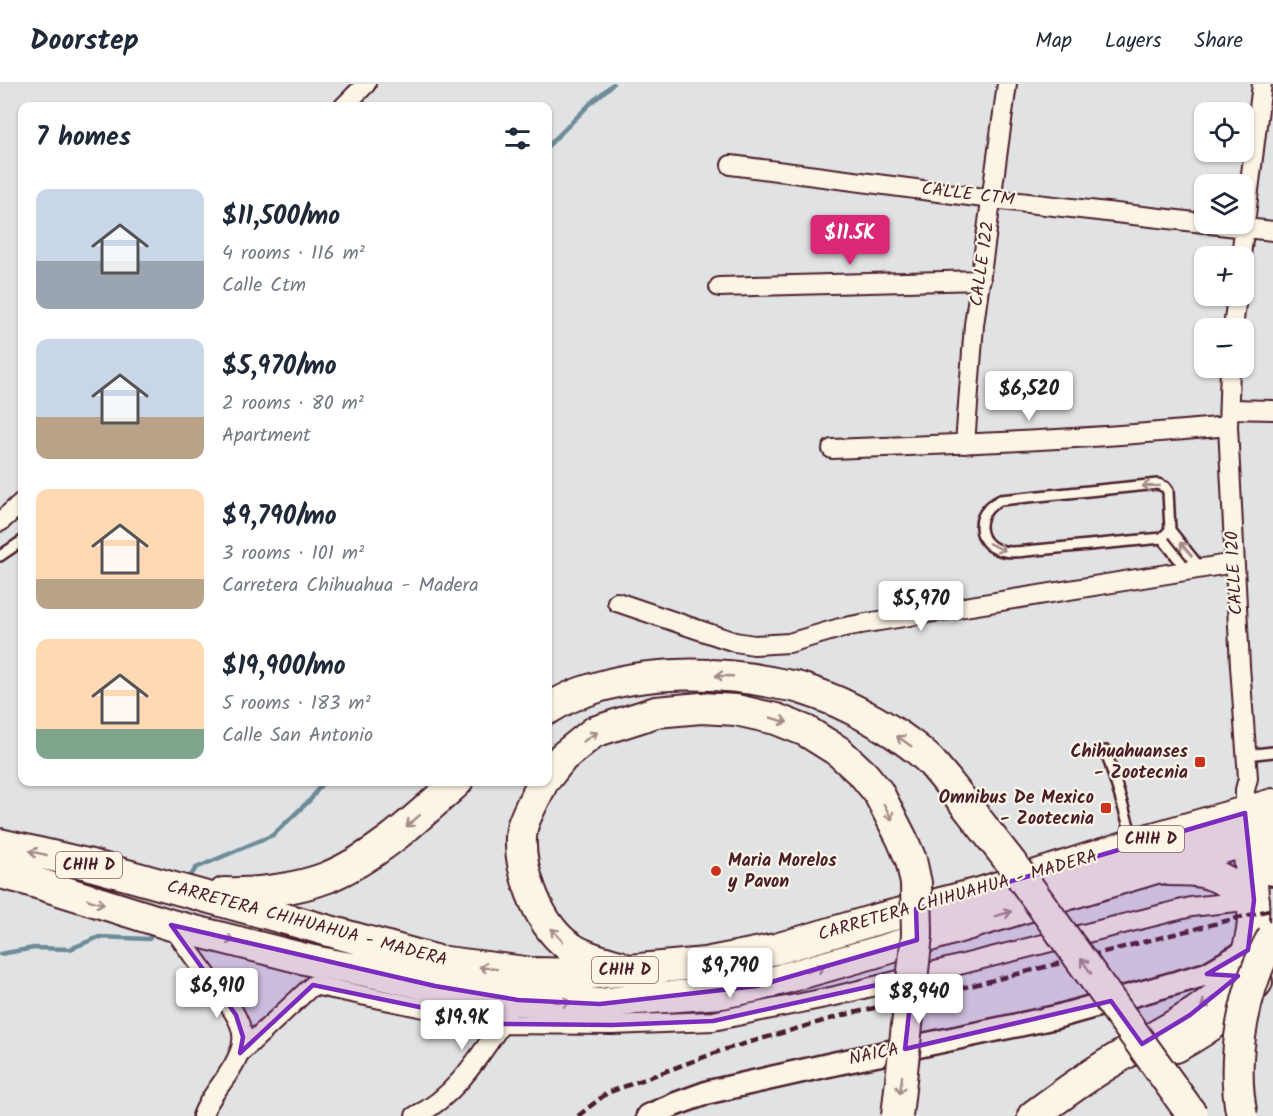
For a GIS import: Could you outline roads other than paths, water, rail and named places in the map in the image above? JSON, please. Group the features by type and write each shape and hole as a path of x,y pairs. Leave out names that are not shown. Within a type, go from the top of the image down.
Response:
{"highway":[{"path":"552,707 588,690 622,681 692,675 738,676 806,689 842,704 877,723 917,750 947,781 1012,864 1193,1116"},
{"path":"552,771 563,757 594,732 656,712 701,708 736,710 776,719 806,731 838,751 864,775 878,792 902,839 911,860 916,884 917,935 897,1116"},
{"path":"185,891 234,894 289,888 327,877 358,861 396,836 452,786"},
{"path":"541,786 522,826 521,852 530,888 540,911 552,930 568,946 627,969"},
{"path":"1262,822 1273,870"},
{"path":"1068,1116 1102,1090 1195,1037 1227,1014 1256,983 1262,973 1253,924 1262,822"},
{"name":"CARRETERA CHIHUAHUA - MADERA","path":"0,844 87,864 438,961 533,973 586,974 705,963 776,949 878,919 980,893 1134,844 1262,822"},
{"name":"CARRETERA CHIHUAHUA - MADERA","path":"0,873 164,923 313,961 518,1000 600,1004 722,993 757,986 1153,869 1262,822"},
{"path":"1153,869 1196,871 1213,875 1254,900"},
{"path":"1033,1116 1114,1059 1190,1016 1221,992 1258,952"},
{"path":"1242,1116 1237,1083 1240,1041 1253,978 1260,959 1258,952"}],"street":[{"path":"348,102 366,84"},
{"name":"CALLE 122","path":"965,444 974,325 1007,84"},
{"path":"1251,174 1262,84"},
{"name":"CALLE CTM","path":"731,165 992,199 1194,222"},
{"path":"1254,228 1273,231"},
{"path":"719,288 981,280"},
{"name":"CALLE 120","path":"1230,378 1228,418 1234,563 1248,778 1245,790 1262,822"},
{"path":"832,449 1152,434 1273,410"},
{"path":"0,522 18,506"},
{"path":"617,602 735,642 754,645 789,643 861,624 1234,563"},
{"path":"240,1053 313,985 501,1024 612,1025 712,1021 835,996 1191,907 1254,900"},
{"path":"164,923 236,1015 243,1037 242,1048 230,1073 202,1116"},
{"name":"NAICA","path":"648,1116 709,1092 1056,1017 1207,974 1258,952"},
{"path":"415,1116 449,1093 471,1069 518,1000"}],"lane":[{"path":"1170,530 1162,538 1009,552 995,549 989,544 983,537 981,520 988,508 1000,501 1158,484 1168,491 1170,530 1195,570"},
{"path":"1162,538 1195,570"},
{"path":"0,556 18,544"},
{"path":"1106,751 1134,844"},
{"path":"1246,755 1273,752"}],"waterway":[{"path":"552,142 613,84"},
{"path":"187,881 196,868 273,835 311,799 320,786"},
{"path":"0,954 34,948 70,949 99,937 149,939 155,930"}],"railway":[{"path":"578,1116 607,1093 723,1050 844,1015 974,985 1273,909"}],"place":[{"name":"Chihuahuanses - Zootecnia","path":"1200,762"},
{"name":"Omnibus De Mexico - Zootecnia","path":"1106,808"},
{"name":"Maria Morelos y Pavon","path":"716,871"}]}
